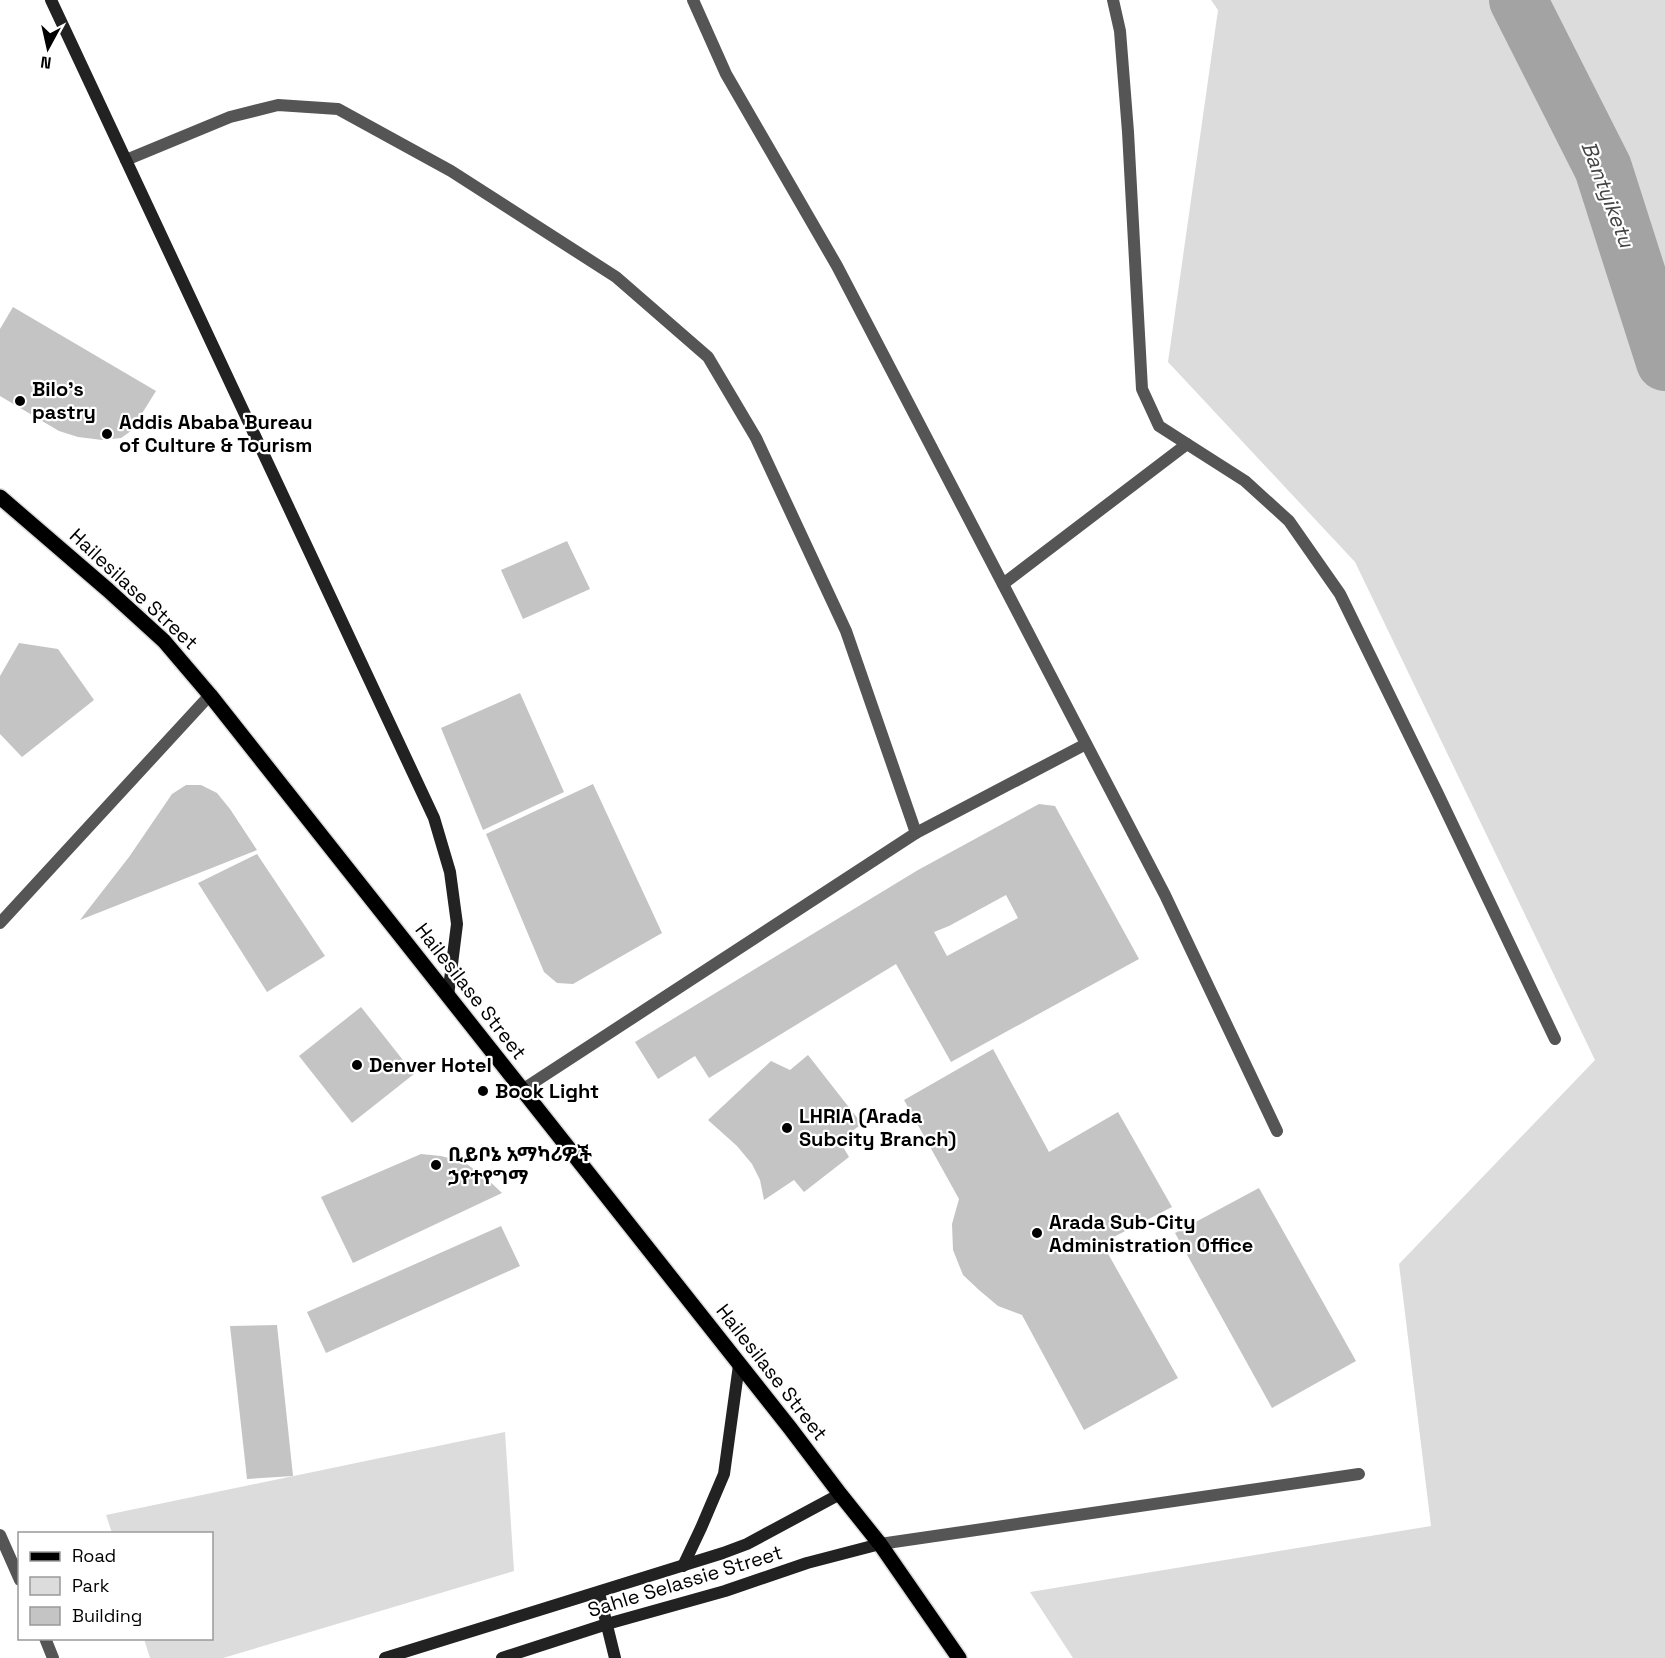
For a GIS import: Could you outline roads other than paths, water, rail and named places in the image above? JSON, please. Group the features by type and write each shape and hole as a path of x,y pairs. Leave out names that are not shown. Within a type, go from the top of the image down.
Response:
{"main road":[{"name":"Hailesilase Street","path":"0,497 164,641 210,695 790,1428 880,1544 959,1658"}],"street":[{"path":"51,0 434,818 450,872 457,924 448,996"},
{"path":"693,0 726,74 837,266 1165,895 1277,1131"},
{"path":"1113,0 1120,31 1123,64 1142,389 1158,426 1245,481 1289,521 1340,594 1555,1039"},
{"path":"126,160 230,117 278,105 338,109 451,171 616,277 708,357 756,438 846,632 916,833"},
{"path":"1003,585 1187,444"},
{"path":"0,923 210,695"},
{"path":"522,1090 916,833 1086,744"},
{"path":"683,1566 723,1474 739,1365"},
{"path":"880,1544 1359,1474"},
{"path":"385,1658 599,1593 747,1544 840,1494"},
{"path":"0,1535 18,1576"},
{"name":"Sahle Selassie Street","path":"502,1658 607,1624 725,1591 807,1563 880,1544"},
{"path":"599,1593 615,1658"},
{"path":"46,1640 53,1658"}],"waterway":[{"name":"Bantyiketu","path":"1518,0 1603,168 1665,362"}],"place":[{"name":"Bilo's pastry","path":"20,401"},
{"name":"Addis Ababa Bureau of Culture & Tourism","path":"107,434"},
{"name":"Denver Hotel","path":"357,1065"},
{"name":"Book Light","path":"483,1091"},
{"name":"LHRIA (Arada Subcity Branch)","path":"787,1128"},
{"name":"ቢይቦኔ አማካሪዎች ኃየተየግማ","path":"436,1165"},
{"name":"Arada Sub-City Administration Office","path":"1037,1233"}]}
